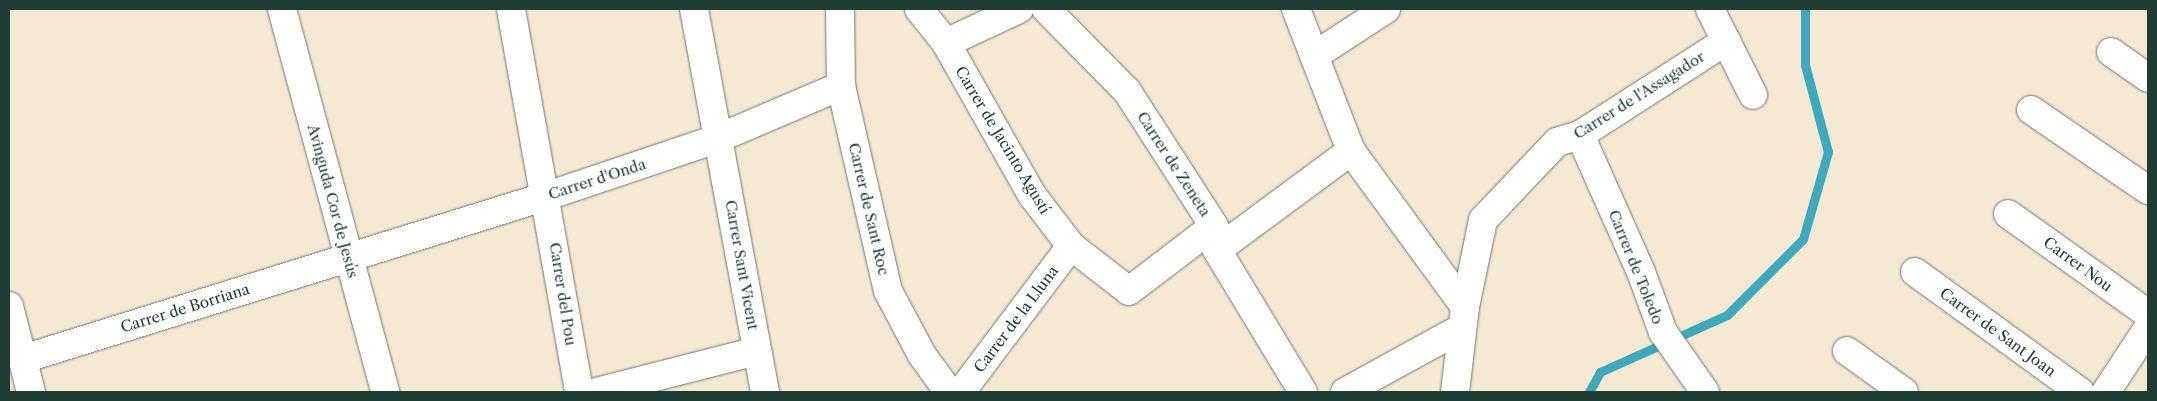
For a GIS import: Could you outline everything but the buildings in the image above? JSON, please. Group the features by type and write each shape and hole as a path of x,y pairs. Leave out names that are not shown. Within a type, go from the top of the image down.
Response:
{"street":[{"name":"Avinguda Cor de Jesús","path":"282,9 385,392"},
{"name":"Carrer del Pou","path":"511,9 547,196 579,392"},
{"name":"Carrer Sant Vicent","path":"694,9 765,392"},
{"name":"Carrer de Sant Roc","path":"840,9 841,86 888,291 922,355 949,392"},
{"name":"Carrer de Jacinto Agustí","path":"919,9 946,43 1032,195 1070,246 1129,290 1216,238"},
{"path":"946,43 1019,9"},
{"name":"Carrer de Zeneta","path":"1046,9 1127,91 1216,238 1301,392"},
{"path":"1296,9 1351,151 1464,318 1345,392"},
{"path":"1314,56 1386,9"},
{"path":"1710,9 1753,94"},
{"name":"Carrer de l'Assagador","path":"1455,392 1464,318 1483,220 1556,142 1580,135 1726,41"},
{"path":"2111,52 2148,78"},
{"name":"Carrer d'Onda","path":"348,258 547,196 719,138 841,86"},
{"path":"2031,110 2148,190"},
{"name":"Carrer de Toledo","path":"1580,135 1641,272 1663,332 1705,392"},
{"path":"1216,238 1351,151"},
{"name":"Carrer Nou","path":"2008,214 2148,314"},
{"name":"Carrer de la Lluna","path":"961,392 1070,246"},
{"name":"Carrer de Borriana","path":"23,359 348,258"},
{"name":"Carrer de Sant Joan","path":"1915,272 2080,392"},
{"path":"9,306 31,392"},
{"path":"2106,392 2148,328"},
{"path":"596,392 757,351"},
{"path":"1848,351 1904,392"}],"waterway":[{"path":"1589,392 1600,372 1727,315 1803,239 1828,152 1805,65 1805,9"}]}
